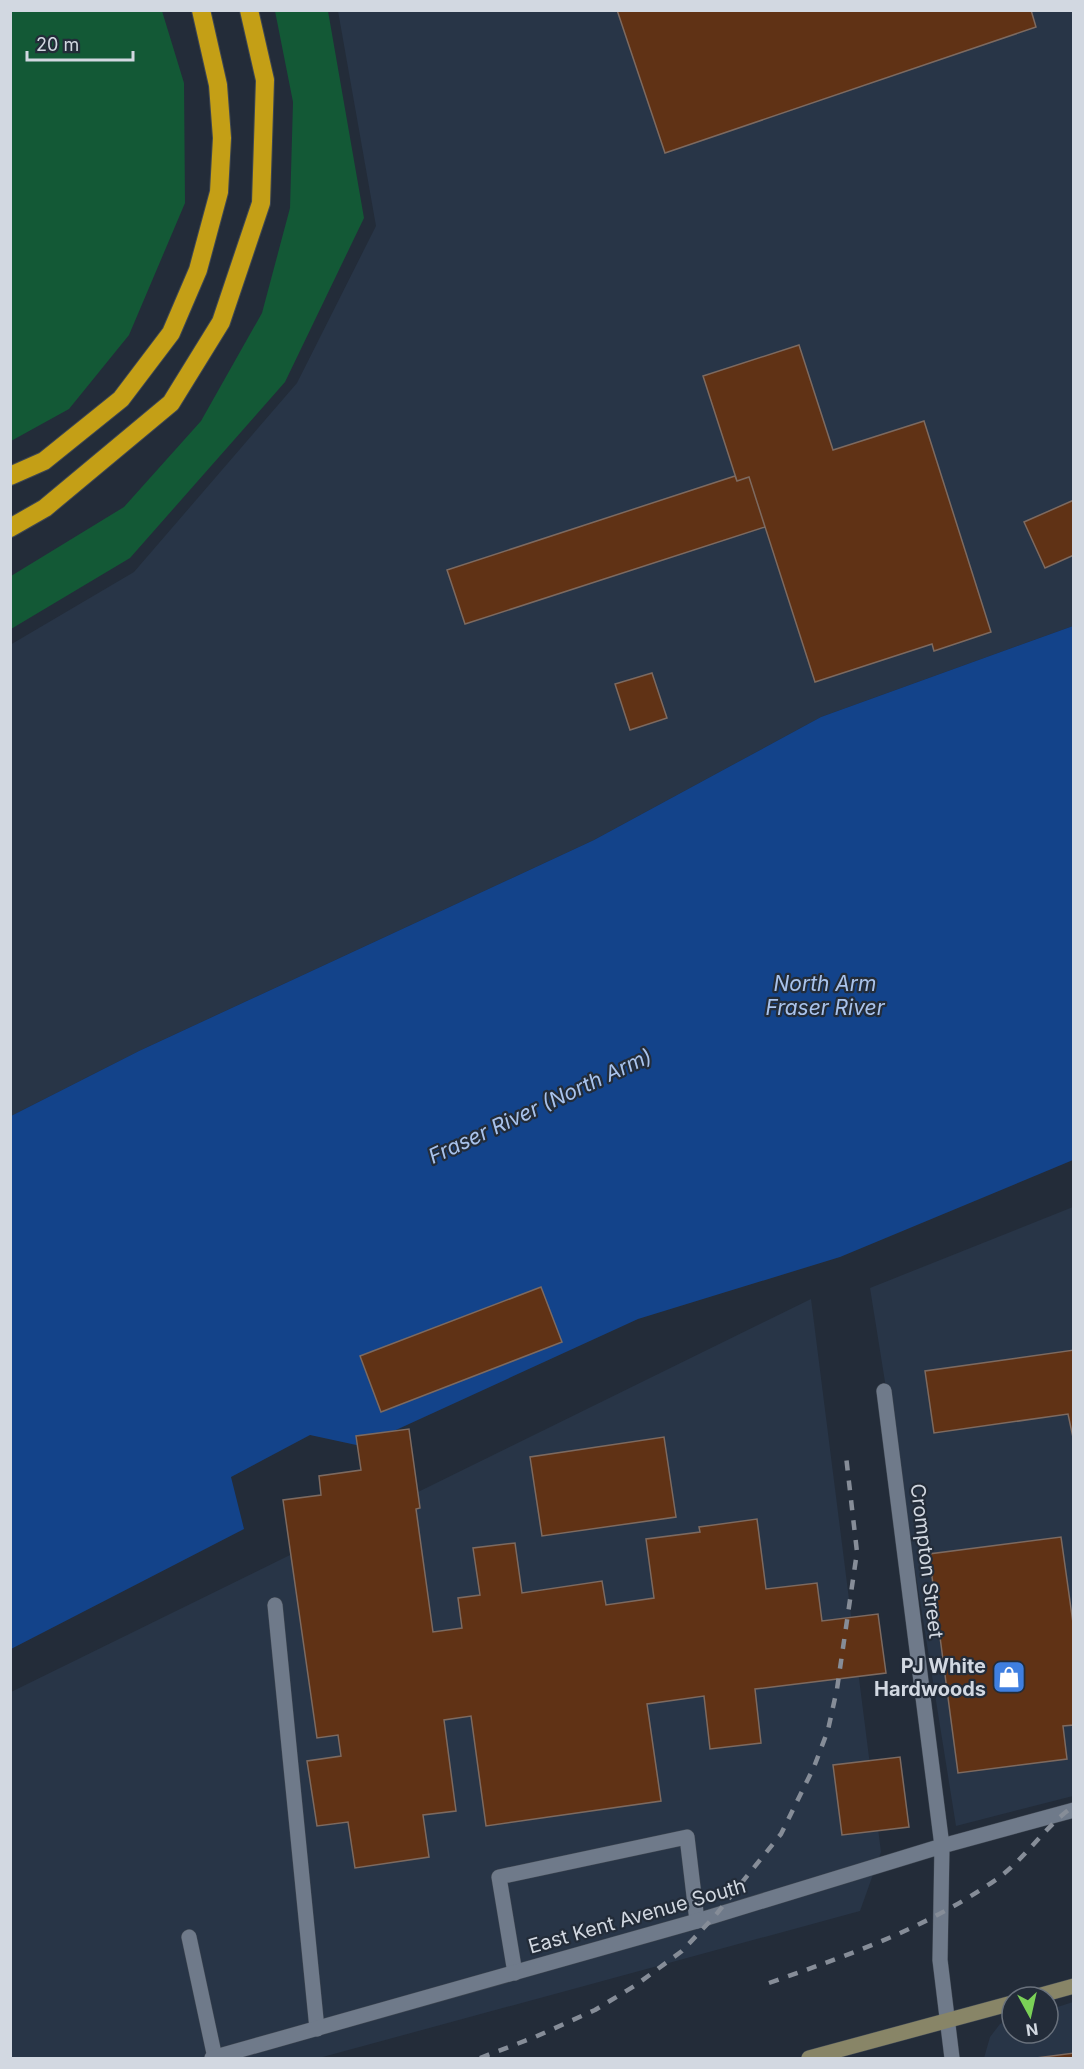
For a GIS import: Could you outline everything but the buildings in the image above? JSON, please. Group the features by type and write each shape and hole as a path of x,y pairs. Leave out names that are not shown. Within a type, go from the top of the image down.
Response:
{"highway":[{"path":"10,476 44,461 121,399 171,333 198,270 219,192 222,138 218,85 201,10"},
{"path":"10,528 45,508 171,403 221,322 261,203 265,80 249,10"}],"street":[{"name":"Crompton Street","path":"884,1391 942,1846 940,1960 952,2058"},
{"path":"275,1605 318,2029"},
{"name":"East Kent Avenue South","path":"214,2058 697,1921 942,1846 1074,1810"},
{"path":"515,1973 499,1877 687,1837 697,1921"},
{"path":"189,1937 214,2058"},
{"path":"809,2058 1000,2006"}],"shaded area":[{"path":"338,11 1073,11 1073,626 821,717 594,840 139,1051 11,1116 10,645 134,572 297,383 376,226"},
{"path":"1073,1207 1073,1796 956,1826 870,1288"},
{"path":"811,1299 881,1852 860,1911 319,2058 11,2058 11,1692"},
{"path":"1073,2002 1073,2058 984,2058 990,2037 1000,2024 1000,2045 1060,2045 1060,2006"}],"green space":[{"path":"11,10 162,11 184,83 185,203 129,335 69,409 11,441"},
{"path":"275,11 328,11 364,218 285,382 130,558 11,629 11,576 124,507 201,421 262,313 290,208 293,102"}],"water":[{"name":"North Arm Fraser River","path":"1073,626 1073,1160 840,1257 638,1319 361,1446 310,1435 231,1477 244,1529 11,1649 11,1116 139,1051 594,840 821,717"}],"railway":[{"path":"480,2058 535,2037 595,2010 636,1985 682,1951 714,1917 781,1834 814,1767 828,1730 837,1689 857,1552 846,1456"},
{"path":"769,1983 887,1939 970,1897 1007,1871 1054,1822 1074,1806"}],"place":[{"name":"PJ White Hardwoods","path":"1009,1677"}],"water label":[{"name":"Fraser River (North Arm)","path":"540,1106"}]}
